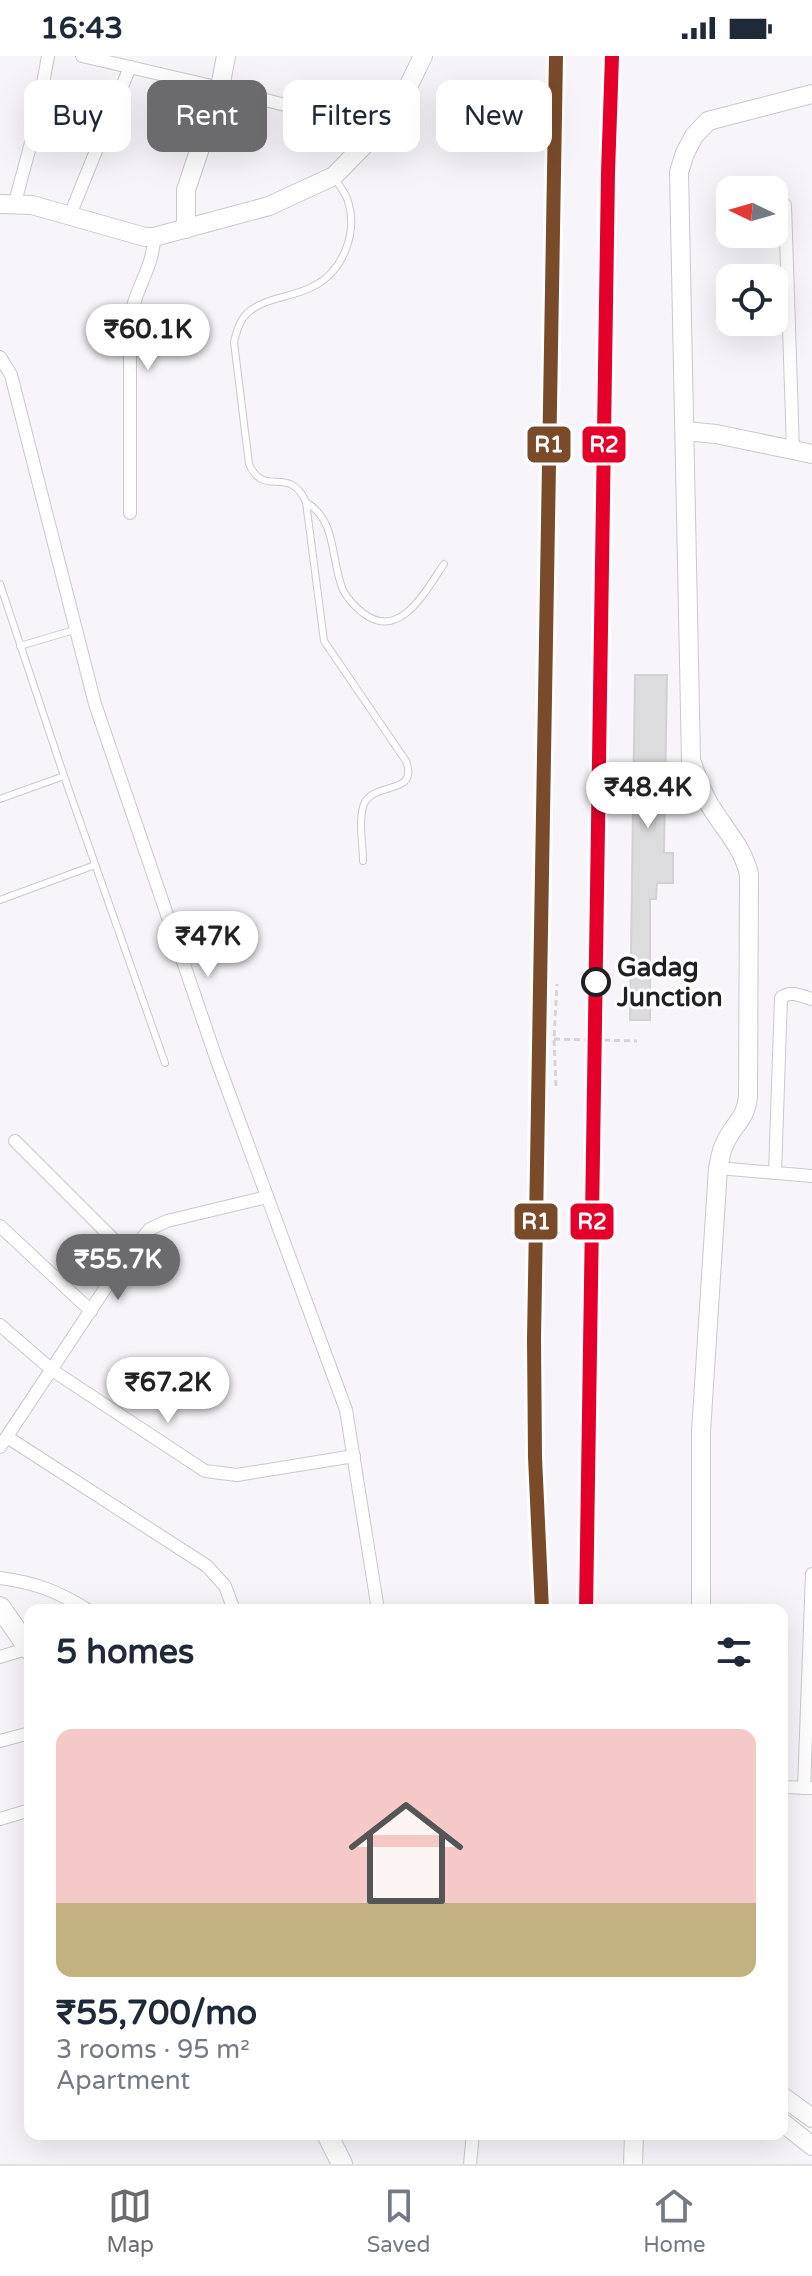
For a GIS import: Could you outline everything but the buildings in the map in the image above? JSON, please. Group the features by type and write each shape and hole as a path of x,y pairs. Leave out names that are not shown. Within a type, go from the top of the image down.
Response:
{"main road":[{"path":"0,1607 24,1642"},
{"path":"330,2140 342,2164"}],"street":[{"path":"48,56 35,128 8,203 154,237 269,206 334,176 357,152"},
{"path":"82,56 186,80"},
{"path":"222,80 226,56"},
{"path":"411,80 423,56"},
{"path":"70,215 130,67"},
{"path":"701,1604 701,1432 718,1168 724,1144 747,1109 749,874 745,856 698,783 691,760 679,172 694,136 708,121 812,94"},
{"path":"186,229 186,190 199,152"},
{"path":"130,513 130,321 133,303 152,261 154,237"},
{"path":"786,248 793,450"},
{"path":"0,357 95,704 216,1058 346,1410 377,1604"},
{"path":"685,431 716,434 812,454"},
{"path":"775,1173 781,998 794,994 812,999"},
{"path":"15,1141 128,1254"},
{"path":"718,1168 812,1176"},
{"path":"232,1604 225,1586 207,1566 3,1442 128,1254 150,1229 267,1197"},
{"path":"0,1226 91,1311"},
{"path":"0,1325 52,1370 205,1471 237,1475 354,1456"},
{"path":"788,1787 808,1788 812,1574"},
{"path":"0,1578 31,1582 77,1604"},
{"path":"0,1657 24,1650"},
{"path":"0,1741 24,1735"},
{"path":"0,1819 24,1812"},
{"path":"788,2100 812,2118"},
{"path":"788,2127 812,2146"},
{"path":"470,2164 472,2140"},
{"path":"633,2164 634,2140"}],"lane":[{"path":"334,176 348,200 352,222 351,236 343,256 330,276 312,288 266,302 249,311 238,325 234,342 249,464 254,476 264,481 289,483 300,489 306,502 324,641 409,769 401,785 370,795 364,804 363,861"},
{"path":"306,502 326,522 343,590 358,610 371,620 387,622 407,613 444,564"},
{"path":"0,584 165,1063"},
{"path":"20,646 76,629"},
{"path":"0,799 64,776"},
{"path":"0,900 95,865"}],"path":[{"path":"556,1086 554,1039 557,984"},
{"path":"554,1039 637,1041"}],"transit line":[{"name":"R1","path":"542,1604 535,1457 534,1339 556,56"},
{"name":"R2","path":"586,1604 612,56"}],"place":[{"name":"Gadag Junction","path":"596,982"}]}
